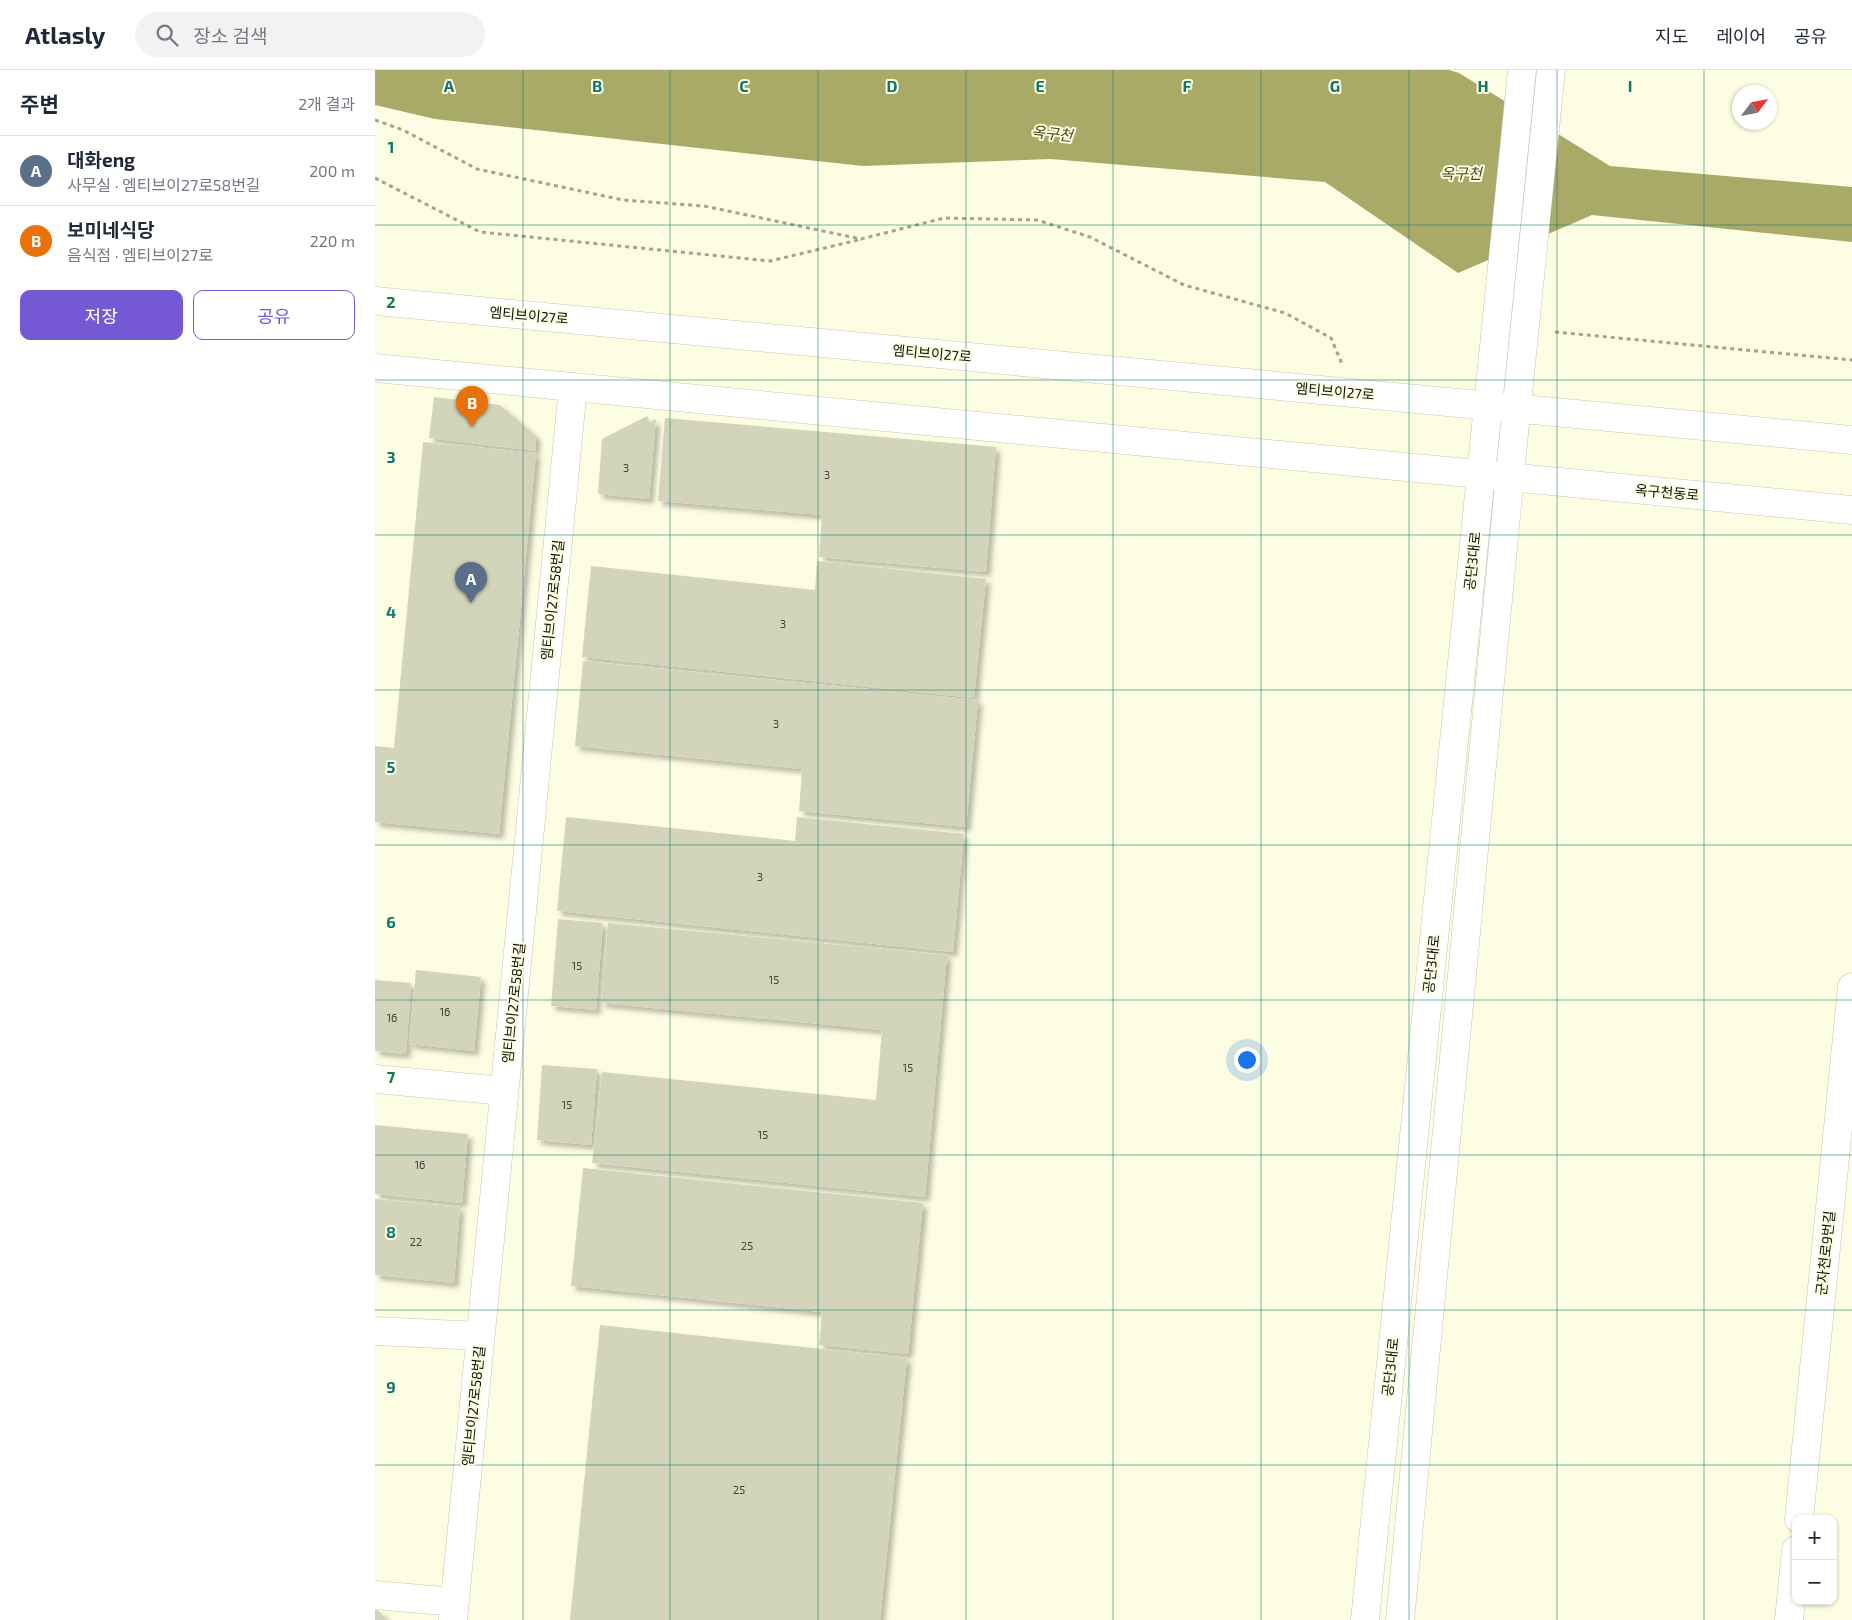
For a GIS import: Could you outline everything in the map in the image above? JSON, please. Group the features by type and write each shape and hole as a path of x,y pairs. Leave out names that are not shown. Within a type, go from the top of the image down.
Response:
{"main road":[{"name":"공단3대로","path":"1365,1620 1522,70"},
{"path":"1400,1620 1526,311 1551,70"},
{"name":"엠티브이27로","path":"375,301 1489,405"},
{"path":"375,368 1481,474"},
{"name":"엠티브이27로58번길","path":"454,1611 573,387"},
{"path":"1489,405 1852,440"},
{"name":"옥구천동로","path":"1481,474 1852,510"},
{"name":"군자천로9번길","path":"1799,1515 1852,987"},
{"path":"375,1079 504,1091"},
{"path":"375,1331 480,1336"},
{"path":"1789,1620 1795,1560"},
{"path":"375,1594 454,1611"}],"path":[{"path":"375,120 403,130 477,169 623,200 704,206 861,239"},
{"path":"375,178 480,232 770,261 944,218 1037,220 1089,238 1184,285 1285,313 1331,338 1353,392"},
{"path":"1555,332 1852,360"}],"water":[{"name":"옥구천","path":"375,70 1449,70 1459,73 1610,166 1852,187 1852,242 1592,215 1458,273 1325,182 1051,159 863,166 435,119 375,105"}],"building":[{"path":"434,397 500,405 536,436 535,451 429,438"},
{"path":"647,416 650,422 656,419 649,499 598,494 602,439"},
{"path":"665,418 996,447 986,572 819,557 822,515 658,501"},
{"path":"423,442 536,453 499,834 375,822 375,746 394,748"},
{"path":"817,561 986,579 974,698 582,657 591,566 815,590"},
{"path":"583,661 978,700 966,827 799,811 802,769 575,746"},
{"path":"566,817 795,841 797,817 964,834 953,952 557,911"},
{"path":"558,919 603,923 596,1010 551,1006"},
{"path":"608,923 947,955 925,1197 592,1163 602,1072 876,1100 882,1030 601,1003"},
{"path":"416,970 481,977 474,1051 409,1044"},
{"path":"375,980 411,983 406,1054 375,1051"},
{"path":"542,1065 597,1069 591,1145 537,1140"},
{"path":"375,1125 468,1134 462,1203 375,1194"},
{"path":"583,1168 923,1203 908,1354 819,1345 822,1312 571,1286"},
{"path":"375,1199 460,1207 454,1283 375,1275"},
{"path":"600,1325 907,1358 880,1620 570,1620"},
{"path":"375,1610 378,1610 387,1620 375,1620"}],"place":[{"name":"보미네식당","path":"472,427"},
{"name":"대화eng","path":"471,603"}]}
